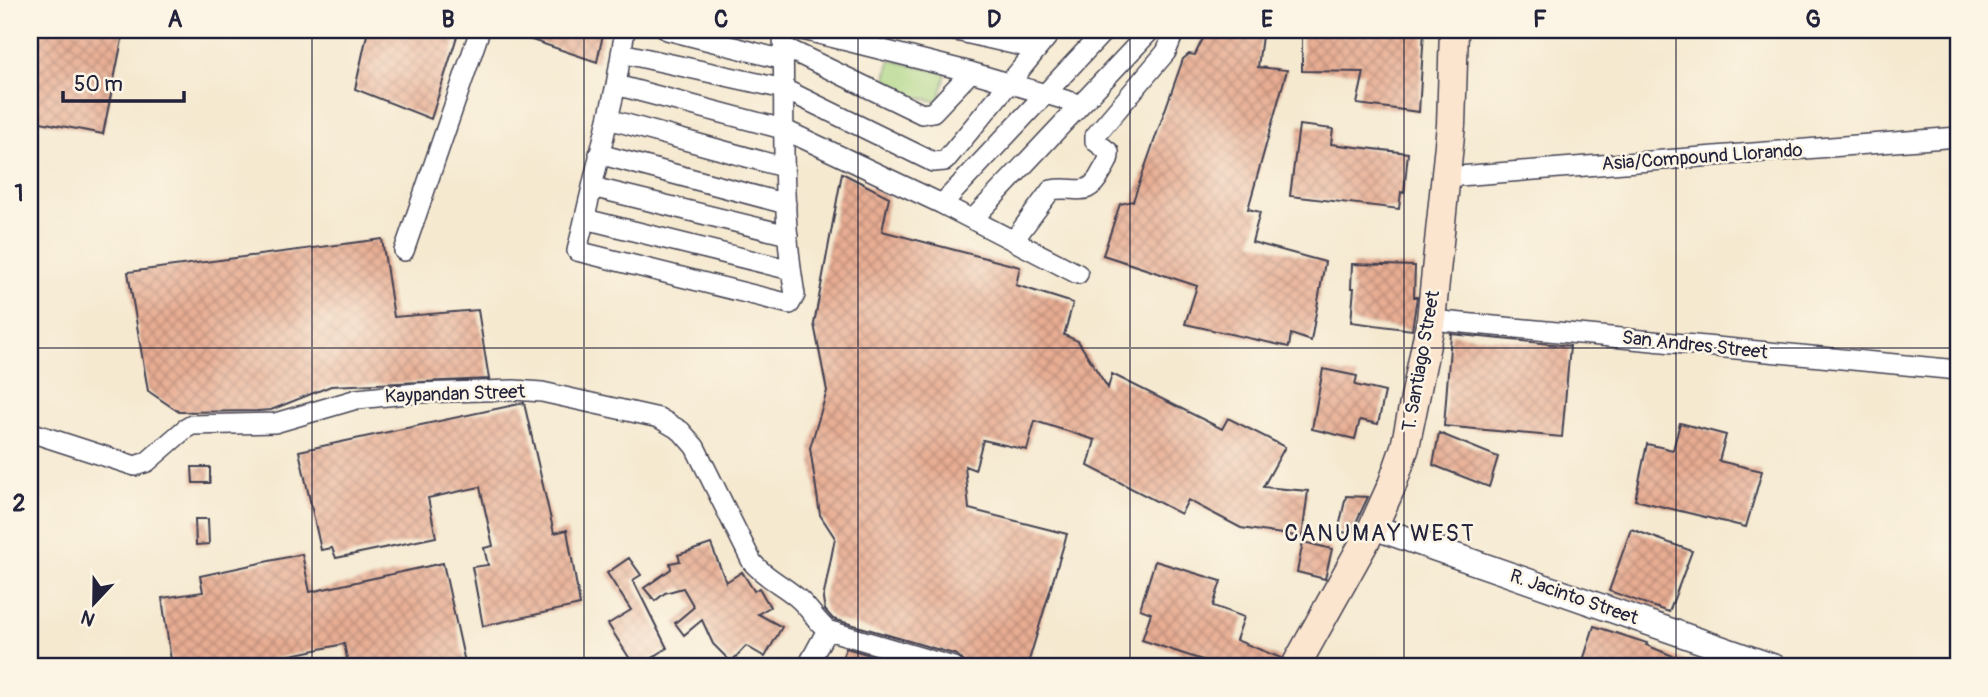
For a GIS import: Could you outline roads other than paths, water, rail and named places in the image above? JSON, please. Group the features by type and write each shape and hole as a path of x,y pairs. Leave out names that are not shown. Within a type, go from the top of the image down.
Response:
{"main road":[{"name":"T. Santiago Street","path":"1295,667 1332,597 1374,527 1405,447 1431,320 1451,125 1454,30"}],"street":[{"path":"404,251 480,30"},
{"path":"625,30 608,119 577,251 790,304 795,295 783,167 784,46"},
{"path":"667,30 784,46 922,114 933,112 971,72"},
{"path":"952,30 1035,49"},
{"path":"621,52 785,89 933,162 945,160 1053,30"},
{"path":"942,204 1104,30"},
{"path":"973,219 1151,30"},
{"path":"1014,240 1051,190 1089,189 1095,186 1110,158 1109,152 1095,141 1095,136 1166,52 1175,30"},
{"path":"811,31 845,35 1079,104"},
{"path":"615,85 783,129 973,219 1078,274"},
{"path":"608,119 783,167"},
{"name":"Asia/Compound Llorando","path":"1446,177 1958,137"},
{"path":"599,155 786,204"},
{"path":"592,187 788,234"},
{"path":"585,219 791,270"},
{"name":"San Andres Street","path":"1431,320 1958,370"},
{"name":"Kaypandan Street","path":"30,432 142,466 192,425 275,423 357,399 417,393 514,390 541,392 659,418 681,431 695,447 752,562 764,574 801,600 827,630"},
{"name":"R. Jacinto Street","path":"1374,527 1775,667"},
{"path":"807,667 827,630 954,667"}],"district":[{"name":"CANUMAY WEST","path":"1380,533"}]}
